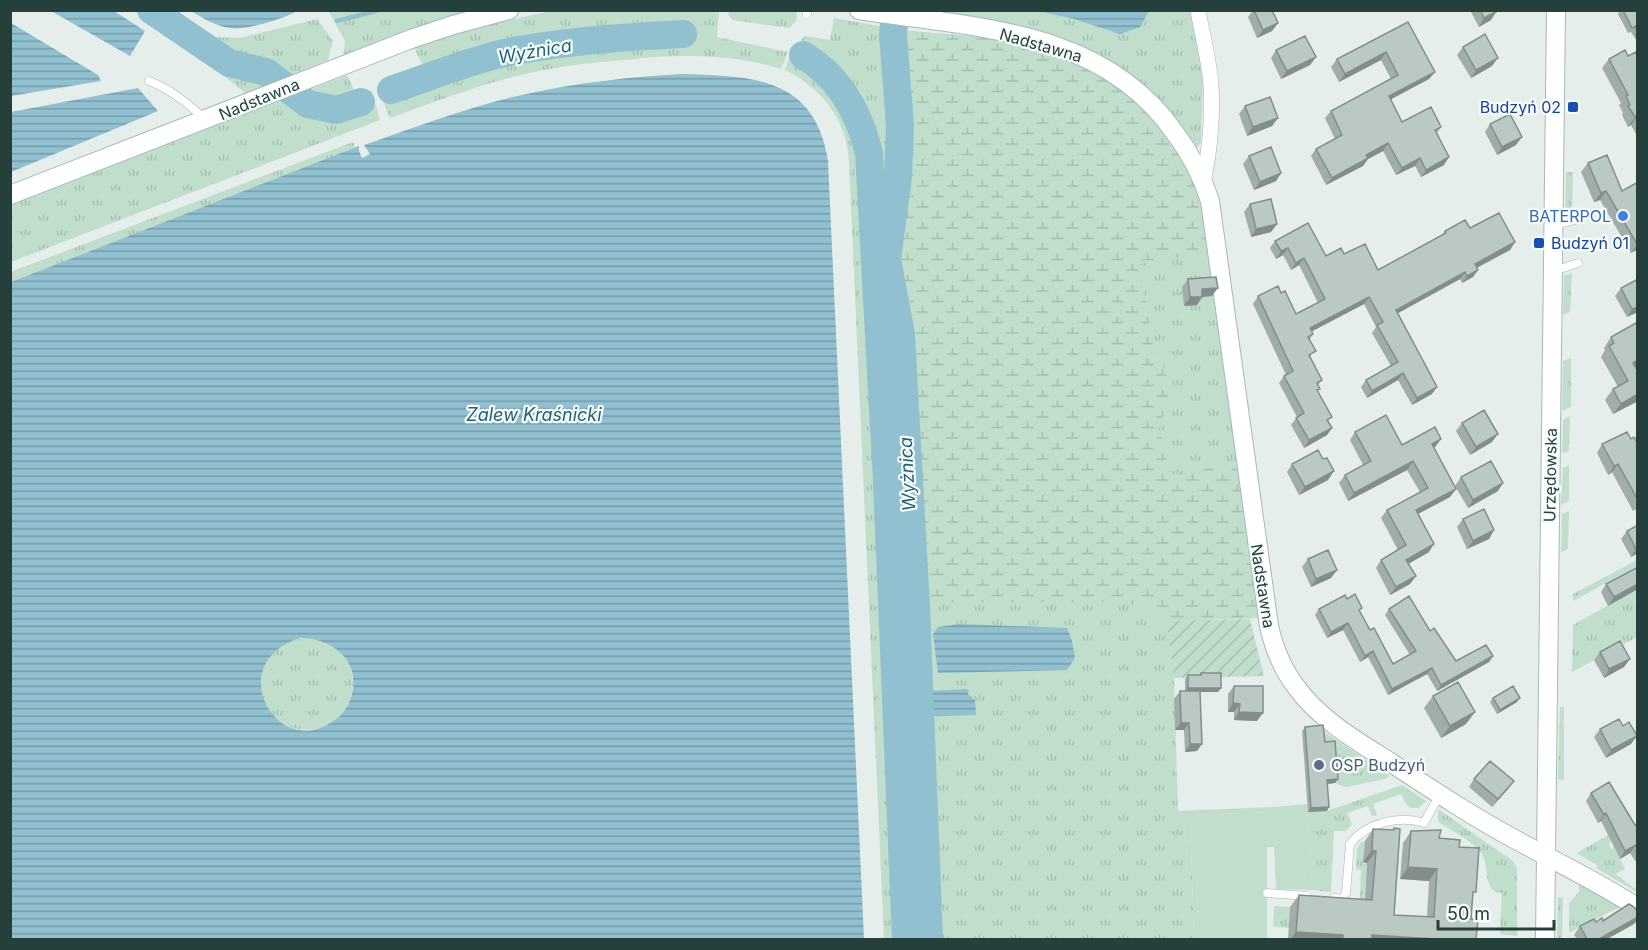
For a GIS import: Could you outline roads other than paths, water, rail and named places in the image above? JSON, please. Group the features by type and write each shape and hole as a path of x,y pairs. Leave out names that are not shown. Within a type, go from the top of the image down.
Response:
{"street":[{"name":"Nadstawna","path":"10,195 453,25 509,10"},
{"name":"Nadstawna","path":"859,10 1041,41 1070,50 1104,66 1142,93 1161,113 1185,146 1203,181 1210,201 1258,555 1269,626 1279,659 1297,688 1322,715 1369,749 1480,819 1594,880 1638,908"},
{"name":"Nadstawna","path":"1198,10 1211,83 1206,169 1203,181"},
{"name":"Urzędowska","path":"1545,939 1556,10"}],"lane":[{"path":"149,81 163,86 181,98 206,120"},
{"path":"1553,226 1579,219"},
{"path":"1552,271 1578,263"},
{"path":"1331,898 1343,899 1346,893 1350,844 1354,838 1367,829 1383,823 1413,819 1424,822 1440,794"},
{"path":"1398,831 1399,820"},
{"path":"1267,893 1319,897"}],"water":[{"path":"294,10 295,12 273,21 236,28 214,24 191,11"},
{"path":"51,11 114,11 145,31 130,56"},
{"path":"1038,11 1149,11 1140,27 1120,34 1074,19"},
{"path":"11,23 98,75 101,81 11,96"},
{"name":"Zalew Kraśnicki","path":"662,75 733,77 756,80 777,87 795,97 810,112 821,133 828,161 864,939 11,939 11,282 359,146 362,158 370,154 364,145 462,111 562,87","holes":["300,638 326,643 345,657 353,678 353,691 344,712 325,726 306,731 288,727 274,716 264,701 261,683 265,666 277,650"]},
{"path":"138,88 158,111 11,172 11,112"},
{"path":"959,624 1067,628 1075,658 1067,670 938,673 933,634 938,627"},
{"path":"966,689 975,700 976,715 931,716 931,691"}],"waterway":[{"name":"Wyżnica","path":"151,10 229,63 266,72 308,104 336,110 361,102"},
{"path":"337,21 379,10"},
{"name":"Wyżnica","path":"895,10 893,36 900,125 898,177 887,259 901,335 916,607 929,940"},
{"name":"Wyżnica","path":"391,90 509,52 596,40 683,34"},
{"name":"Wyżnica","path":"803,55 828,74 838,85 860,123 869,153 887,481 906,940"}],"place":[{"name":"Budzyń 02","path":"1573,107"},
{"name":"BATERPOL","path":"1623,216"},
{"name":"Budzyń 01","path":"1539,243"},
{"name":"OSP Budzyń","path":"1319,765"}]}
